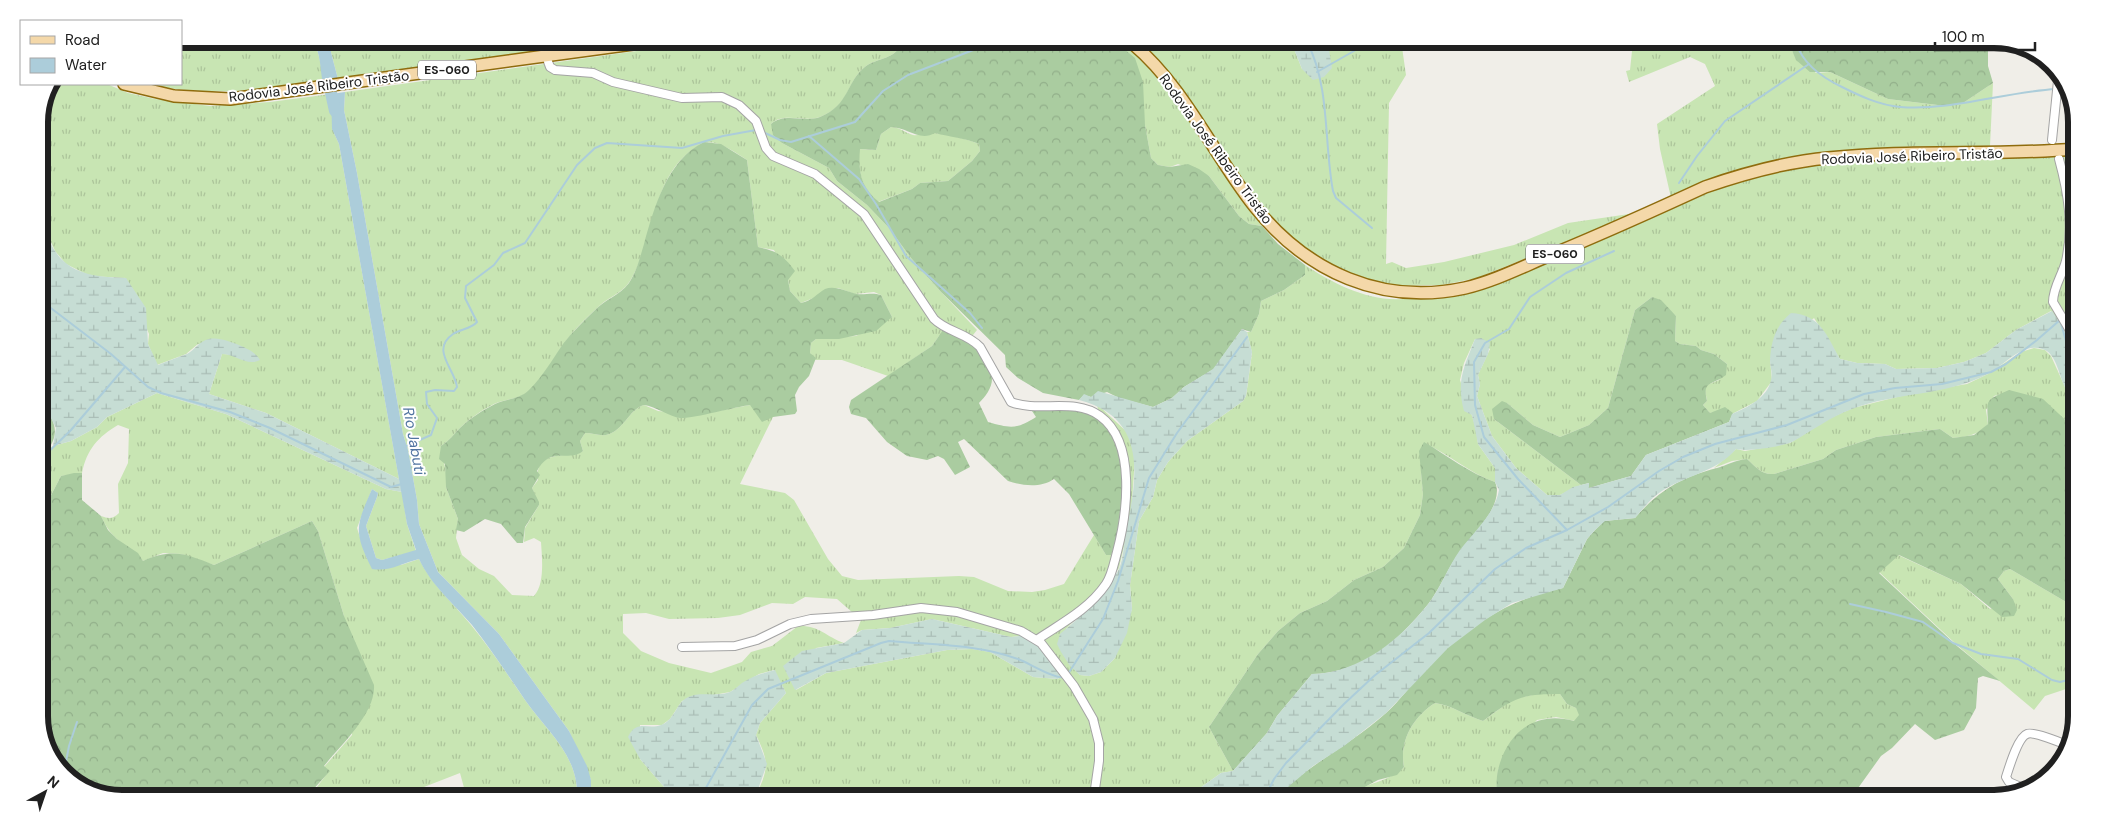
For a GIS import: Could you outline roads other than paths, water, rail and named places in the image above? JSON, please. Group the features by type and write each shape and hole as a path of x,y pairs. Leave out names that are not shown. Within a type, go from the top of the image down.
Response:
{"main road":[{"name":"Rodovia José Ribeiro Tristão","path":"128,85 174,96 230,99 604,48"},
{"name":"Rodovia José Ribeiro Tristão","path":"1137,48 1166,78 1242,190 1281,236 1311,260 1343,277 1366,286 1402,293 1445,292 1494,279 1705,188 1743,174 1781,165 1827,158 1866,155 2015,153 2067,150"}],"street":[{"path":"546,56 550,67 554,69 593,73 613,82 682,98 722,97 738,105 756,121 766,148 773,156 814,174 864,214 934,319 943,326 968,337 980,347 1011,402 1082,407 1094,412 1106,421 1115,433 1121,449 1126,481 1123,526 1112,572 1108,582 1093,600 1038,639"},
{"path":"2052,140 2058,85"},
{"path":"2059,160 2067,200"},
{"path":"2067,250 2053,302 2067,327"},
{"path":"682,647 735,646 757,640 790,624 811,619 873,615 920,608 957,612 1021,631 1038,639 1074,686 1093,719 1099,743 1099,761 1095,790"},
{"path":"2017,786 2008,782 2006,777 2018,744 2024,736 2032,734 2062,744"}],"water":[{"path":"317,48 330,48 338,79 325,81"},
{"path":"345,92 344,110 357,173 403,434 408,450 417,500 419,524 438,572 499,634 569,731 587,766 591,780 591,790 577,790 576,781 567,755 472,625 443,594 419,559 390,568 372,569 362,546 359,537 360,521 372,489 378,493 366,526 376,558 382,560 416,550 407,524 339,144 332,129 331,94"}],"waterway":[{"name":"Rio Jabuti","path":"324,48 328,79 335,111"},
{"path":"763,132 780,140 791,142 855,122 883,91 908,75 979,48"},
{"path":"1310,48 1320,78 1333,191 1336,198 1372,228"},
{"path":"1317,72 1359,48"},
{"path":"1798,48 1809,64 1828,79 1863,97 1892,106 1939,106 2056,89"},
{"path":"1679,183 1697,156 1725,121 1809,64"},
{"path":"404,447 431,435 437,418 427,404 426,392 435,390 454,391 457,387 446,360 444,346 446,340 453,334 477,322 465,298 466,286 494,265 503,253 525,243 577,165 595,148 607,143 682,148 723,136 756,130"},
{"path":"809,136 859,179 906,256 970,313 982,328"},
{"path":"1567,530 1518,479 1484,437 1475,405 1474,362 1485,343 1509,329 1530,297 1566,273 1614,251"},
{"path":"48,306 111,354 148,387 161,393 230,412 270,428 391,487 402,484"},
{"path":"2065,315 2067,309"},
{"path":"2060,320 2067,346"},
{"path":"1268,790 1286,763 1344,704 1374,676 1429,633 1495,569 1526,548 1567,530 1608,507 1659,471 1683,457 1715,444 1787,425 1864,394 1895,388 1942,384 1991,372 2006,364 2060,320"},
{"path":"1068,674 1103,619 1118,581 1149,478 1177,433 1247,337"},
{"path":"48,452 71,430 125,367"},
{"path":"1850,604 1923,622 1953,643 1981,654 2018,659 2052,680 2060,682 2068,680"},
{"path":"705,790 752,705 768,689 881,643 889,641 987,650 1018,659 1055,676 1064,677"},
{"path":"66,764 77,722"}]}
